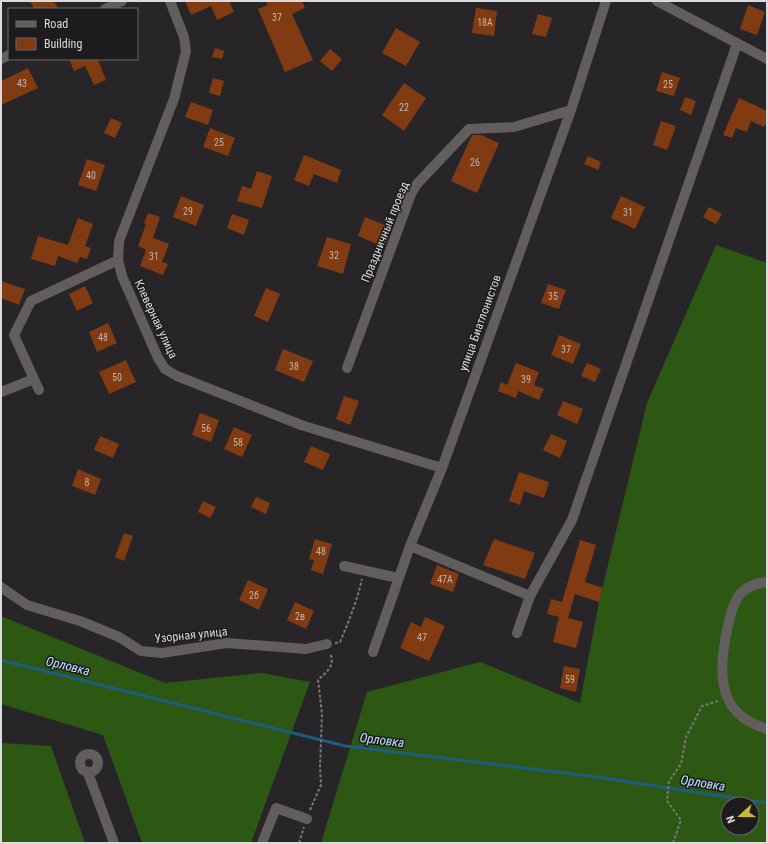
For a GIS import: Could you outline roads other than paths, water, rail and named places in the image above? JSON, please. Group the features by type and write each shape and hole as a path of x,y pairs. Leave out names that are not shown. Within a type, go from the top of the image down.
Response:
{"street":[{"path":"108,8 122,1"},
{"name":"Клеверная улица","path":"170,1 184,37 186,51 174,99 119,241 118,260 122,276 158,358 165,369 177,376 302,425 442,468"},
{"name":"улица Биатлонистов","path":"372,652 410,546 442,468 571,110 606,1"},
{"path":"657,1 767,59"},
{"path":"517,633 530,596 572,520 738,44"},
{"name":"Праздничный проезд","path":"347,368 411,194 417,184 469,129 514,127 571,110"},
{"path":"39,390 14,335 31,301 118,260"},
{"path":"1,392 34,379"},
{"path":"410,546 530,596"},
{"path":"344,566 398,578"},
{"path":"767,582 750,586 739,596 733,606 723,647 722,672 729,697 739,714 750,722 767,729"},
{"name":"Узорная улица","path":"1,587 27,605 80,621 113,635 142,651 162,653 227,643 306,649 327,644"},
{"path":"88,773 114,843"},
{"path":"262,843 276,808 307,819"}],"waterway":[{"name":"Орловка","path":"1,660 345,746 590,776 767,803"}]}
